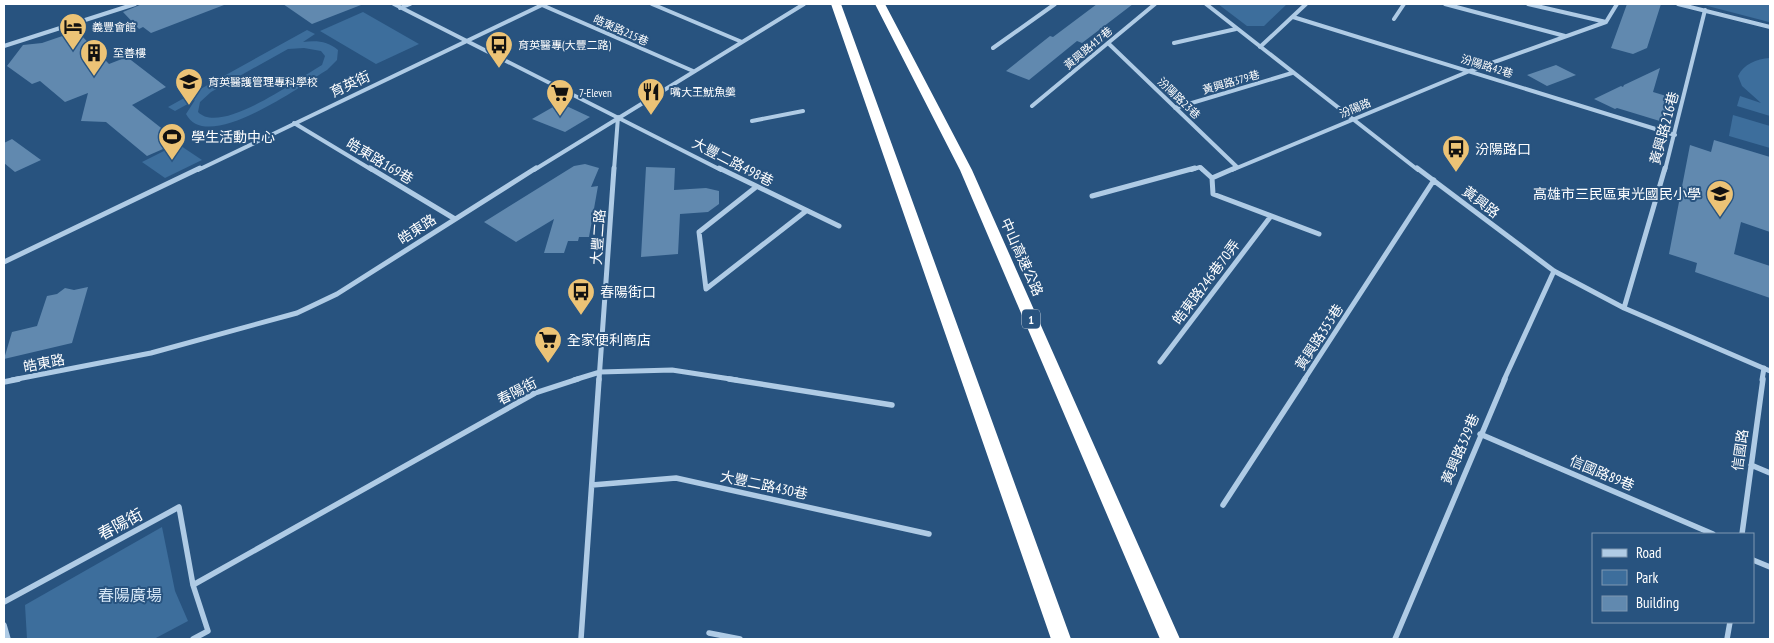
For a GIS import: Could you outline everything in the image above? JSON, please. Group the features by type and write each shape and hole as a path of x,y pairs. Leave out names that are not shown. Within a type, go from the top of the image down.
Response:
{"highway":[{"name":"中山高速公路","path":"880,4 966,170 1170,639"},
{"path":"838,7 1061,639"}],"street":[{"path":"116,4 121,8"},
{"path":"4,46 135,4"},
{"path":"394,4 618,117"},
{"path":"400,8 410,4"},
{"name":"育英街","path":"4,262 543,4"},
{"name":"皓東路215巷","path":"543,4 693,71"},
{"path":"652,4 742,42"},
{"name":"皓東路","path":"4,382 151,353 297,313 337,294 618,117 804,4"},
{"path":"993,48 1055,4"},
{"name":"黃興路417巷","path":"1032,106 1155,4"},
{"name":"黃興路","path":"1206,4 1351,119 1554,271 1624,308 1770,371"},
{"path":"1260,47 1306,4"},
{"path":"1394,19 1404,4"},
{"path":"1445,4 1565,36"},
{"path":"1528,4 1606,22 1614,12 1617,4"},
{"path":"1678,4 1770,27"},
{"name":"黃興路216巷","path":"1624,308 1675,135 1705,10"},
{"name":"汾陽路42巷","path":"1293,17 1472,70 1675,135"},
{"name":"汾陽路","path":"1212,178 1472,70 1606,22"},
{"path":"1174,43 1236,29"},
{"name":"汾陽路23巷","path":"1108,43 1237,167"},
{"name":"黃興路379巷","path":"1175,108 1292,73"},
{"path":"752,121 803,111"},
{"name":"大豐二路498巷","path":"618,117 756,187 839,226"},
{"name":"大豐二路","path":"581,639 618,117"},
{"name":"皓東路169巷","path":"294,123 455,219"},
{"path":"1092,196 1200,167 1212,178 1213,194 1319,234"},
{"name":"黃興路353巷","path":"1223,505 1434,180"},
{"path":"756,187 698,232 706,289 806,211"},
{"name":"皓東路246巷70弄","path":"1160,362 1271,216"},
{"name":"黃興路329巷","path":"1395,639 1480,434 1554,271"},
{"name":"信國路","path":"1742,533 1764,368"},
{"name":"春陽街","path":"193,585 535,393 600,372 672,370 892,405"},
{"name":"信國路89巷","path":"1480,434 1712,533"},
{"path":"1751,465 1770,473"},
{"name":"大豐二路430巷","path":"592,486 676,478 929,534"},
{"name":"春陽街","path":"4,602 179,507 193,585 208,632 193,639"},
{"path":"1754,560 1770,567"},
{"path":"1727,639 1730,623"},
{"path":"4,625 8,639"},
{"path":"709,633 740,639"}],"green space":[{"path":"1218,4 1287,4 1264,26 1247,26"},
{"path":"1700,4 1770,4 1770,23 1769,22"},
{"path":"363,12 419,44 376,64 320,31"},
{"path":"307,30 315,34 303,42 322,42 338,50 337,60 327,70 277,101 234,122 214,126 197,124 186,114 195,100 175,111 168,107","holes":["304,48 321,51 325,56 322,65 260,102 224,117 209,117 198,112 200,102 211,92 288,49"]},
{"path":"1770,58 1770,116 1737,106 1740,96 1761,103 1742,86 1738,76 1751,63"},
{"path":"1733,115 1770,126 1770,148 1729,136"},
{"name":"學生活動中心","path":"178,144 202,160 165,178 142,162"},
{"name":"春陽廣場","path":"162,527 175,591 188,621 154,639 27,639 25,605"}],"building":[{"path":"142,4 224,5 151,33 143,27 139,29 123,12"},
{"path":"283,4 361,4 361,5 312,24"},
{"path":"1097,4 1133,4 1082,43 1077,41 1029,80 1006,71 1050,36 1053,37"},
{"path":"1627,4 1661,4 1647,48 1633,54 1611,48"},
{"path":"77,31 109,64 127,57 166,87 132,105 179,142 147,156 106,122 81,121 88,93 65,102 40,81 32,84 7,66 23,45 42,43"},
{"path":"1556,65 1576,75 1547,86 1527,75"},
{"path":"1660,68 1653,92 1673,98 1663,122 1615,109 1594,99 1621,86 1623,87"},
{"name":"7-Eleven","path":"560,103 590,117 565,132 532,119"},
{"path":"12,139 41,160 15,172 4,163 4,143"},
{"path":"1714,140 1770,157 1770,232 1741,222 1734,254 1770,266 1770,298 1695,272 1697,263 1669,254 1690,145 1711,152"},
{"path":"585,164 599,168 591,187 598,186 589,237 579,237 578,241 568,241 564,253 544,253 554,219 516,242 484,222 574,166"},
{"path":"646,167 675,168 674,190 706,188 719,191 719,204 708,212 680,214 678,254 641,257"},
{"path":"88,287 72,343 4,359 12,332 37,326 47,296 57,294 65,288 74,290"}],"place":[{"name":"義豐會館","path":"73,51"},
{"name":"育英醫專(大豐二路)","path":"499,69"},
{"name":"至善樓","path":"94,77"},
{"name":"育英醫護管理專科學校","path":"189,106"},
{"name":"嘴大王魷魚羹","path":"651,116"},
{"name":"7-Eleven","path":"560,117"},
{"name":"學生活動中心","path":"172,161"},
{"name":"汾陽路口","path":"1456,173"},
{"name":"高雄市三民區東光國民小學","path":"1720,218"},
{"name":"春陽街口","path":"581,316"},
{"name":"全家便利商店","path":"548,364"}]}
